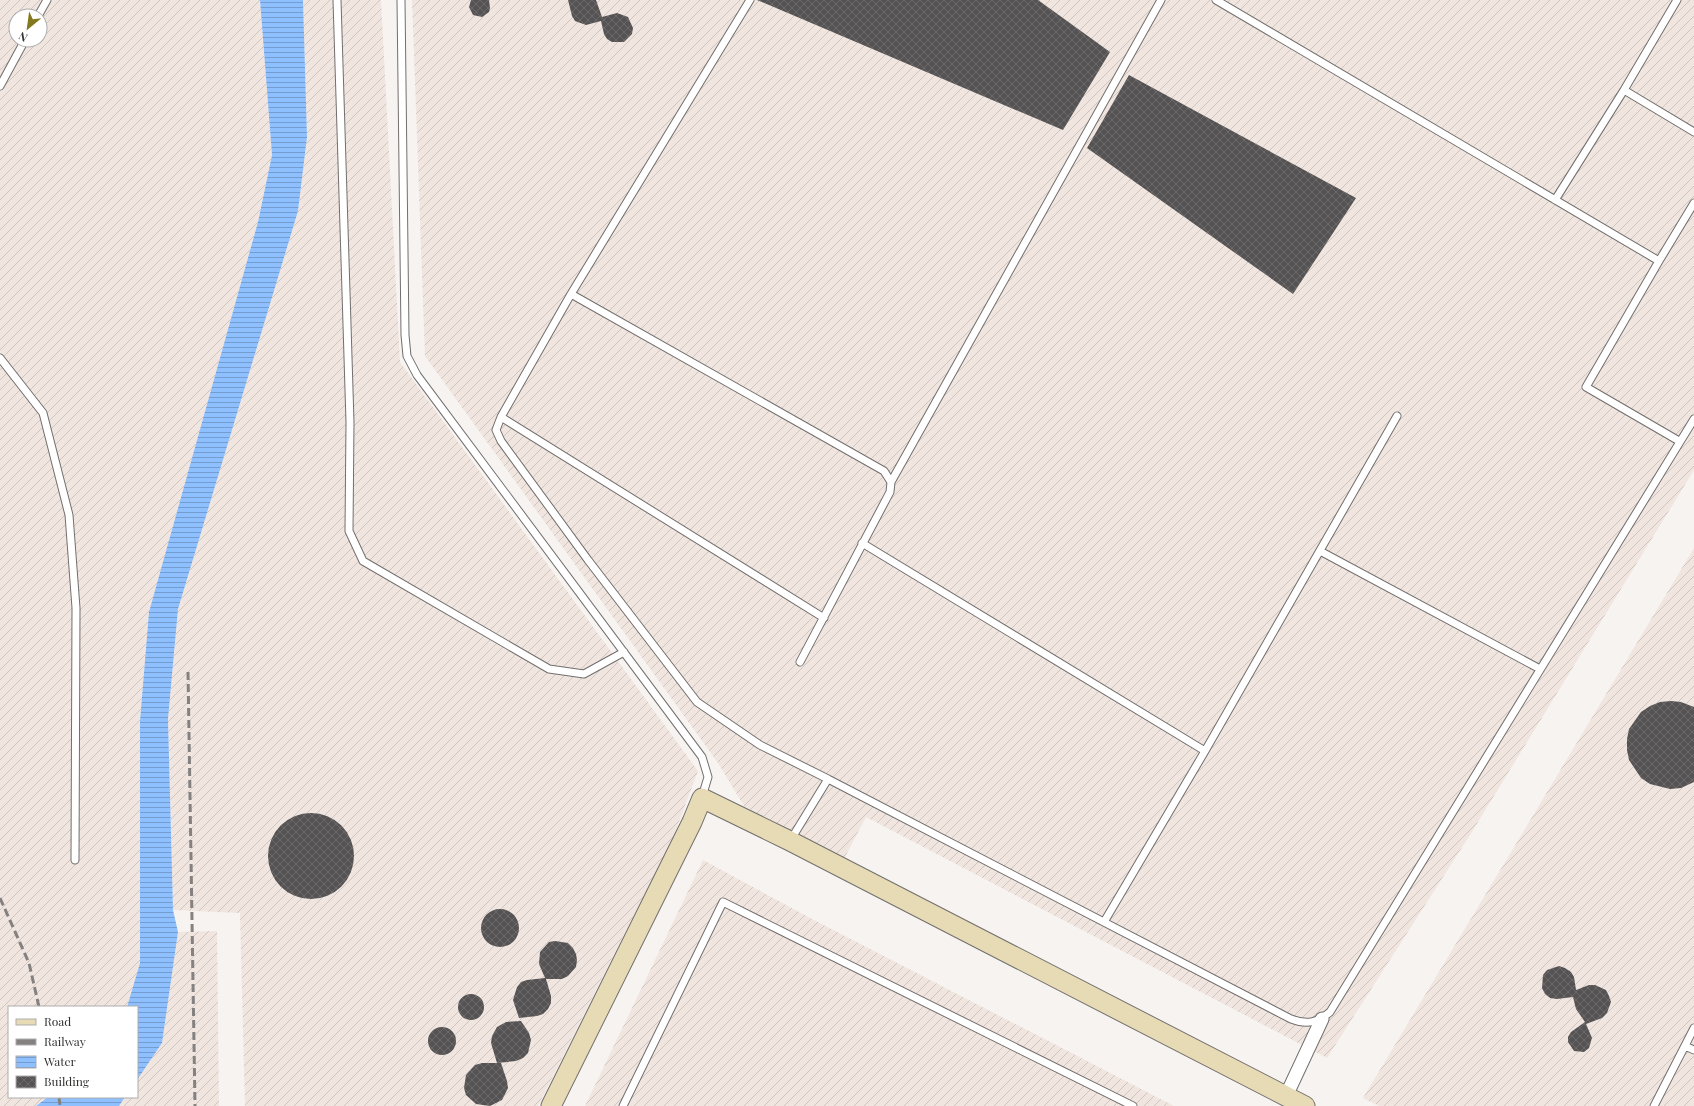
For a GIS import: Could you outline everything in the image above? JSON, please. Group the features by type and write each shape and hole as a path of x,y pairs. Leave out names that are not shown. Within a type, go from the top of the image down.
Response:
{"street":[{"path":"551,1106 692,822 702,798 790,841 1305,1106"},
{"path":"1286,1096 1322,1019"}],"lane":[{"path":"337,0 350,422 349,531 363,561 549,669 584,674 624,652"},
{"path":"401,0 405,335 407,356 417,375 702,757 708,777 702,798"},
{"path":"750,0 571,294 501,418 496,430 501,441 588,560 697,702 760,745 1292,1019 1302,1023 1313,1022 1322,1019 1330,1012 1694,418"},
{"path":"800,662 890,492 891,482 1160,0"},
{"path":"1216,0 1659,261"},
{"path":"1555,200 1624,90 1677,0"},
{"path":"0,86 21,48"},
{"path":"1624,90 1694,132"},
{"path":"1679,441 1586,387 1694,202"},
{"path":"571,294 884,471 891,482"},
{"path":"0,358 43,413 69,515 76,608 76,860"},
{"path":"1104,922 1206,751 1397,416"},
{"path":"501,418 824,618"},
{"path":"862,543 1206,751"},
{"path":"1320,551 1540,669"},
{"path":"790,841 828,779"},
{"path":"623,1106 723,902 1133,1106"},
{"path":"1654,1106 1694,1028"},
{"path":"1685,1046 1694,1050"}],"shaded area":[{"path":"0,0 260,0 272,155 258,222 149,613 140,721 140,963 127,1006 8,1006 8,1098 47,1098 36,1106 0,1106"},
{"path":"303,0 381,0 400,362 698,771 671,843 538,1106 245,1106 240,913 173,910 168,719 178,609 298,211 307,137"},
{"path":"412,0 1694,0 1694,470 1470,835 1327,1058 866,817 843,861 744,806 718,763 425,356"},
{"path":"1694,548 1694,1106 1379,1106 1363,1098"},
{"path":"703,860 814,920 1174,1106 585,1106"},
{"path":"217,931 219,1106 119,1106 124,1098 138,1098 138,1079 162,1043 178,932"}],"water":[{"path":"260,0 303,0 307,137 298,211 178,609 168,719 173,910 178,932 162,1043 138,1079 138,1006 127,1006 140,963 140,721 149,612 258,222 272,155"},
{"path":"47,1098 124,1098 119,1106 36,1106"}],"building":[{"path":"471,0 489,0 489,12 482,17 473,15 469,7"},
{"path":"568,0 596,0 602,17 617,13 628,17 633,28 632,34 624,42 612,42 607,39 604,34 601,21 586,25 575,21 572,16"},
{"path":"757,0 1038,0 1110,52 1063,130"},
{"path":"1129,75 1356,198 1293,294 1087,148"},
{"path":"1660,702 1681,702 1694,707 1694,782 1681,788 1670,789 1650,784 1641,778 1629,760 1627,739 1629,729 1641,712"},
{"path":"311,813 327,817 341,826 350,840 354,856 350,872 341,886 327,895 311,899 295,895 281,886 272,872 268,856 272,840 281,826 295,817"},
{"path":"496,909 504,909 514,914 518,921 518,935 514,942 504,947 496,947 486,942 484,939 481,932 481,924 486,914 489,912"},
{"path":"555,941 568,943 573,948 577,960 576,967 568,976 562,979 546,979 551,996 551,1003 543,1014 519,1018 513,1000 517,987 521,982 527,980 545,978 539,964 540,952 549,942"},
{"path":"1559,966 1571,972 1574,977 1576,990 1589,985 1595,985 1606,990 1611,1002 1607,1013 1602,1018 1586,1024 1592,1038 1589,1048 1584,1052 1574,1051 1568,1042 1568,1037 1571,1032 1585,1022 1576,1009 1573,997 1557,999 1550,998 1545,994 1542,988 1543,975 1547,970"},
{"path":"471,994 480,998 484,1007 480,1016 471,1020 462,1016 458,1007 462,998"},
{"path":"521,1021 529,1033 531,1040 528,1053 523,1058 516,1061 497,1063 491,1043 492,1036 497,1027 506,1022"},
{"path":"442,1027 452,1031 456,1041 452,1051 442,1055 432,1051 428,1041 432,1031"},
{"path":"482,1063 501,1063 507,1081 508,1088 502,1100 490,1106 476,1104 466,1095 464,1088 466,1075 475,1065"}],"railway":[{"path":"188,672 195,1106"},
{"path":"0,898 29,963 39,1006"},
{"path":"59,1098 60,1106"}]}
